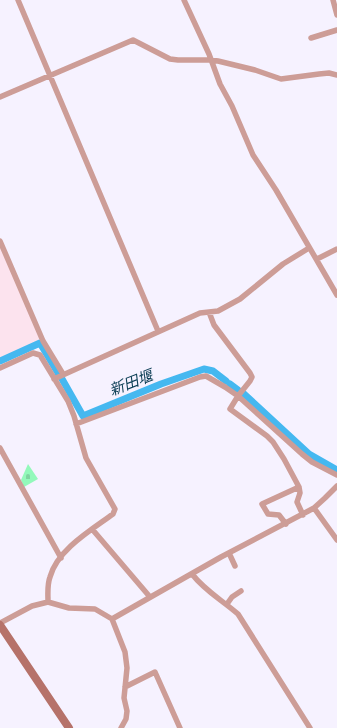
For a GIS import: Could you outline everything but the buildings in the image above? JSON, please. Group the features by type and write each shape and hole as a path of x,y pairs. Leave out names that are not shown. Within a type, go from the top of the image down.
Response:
{"main road":[{"path":"0,624 69,728"}],"street":[{"path":"18,0 158,331"},
{"path":"184,0 253,155 276,190 337,295"},
{"path":"333,0 337,15"},
{"path":"311,38 337,30"},
{"path":"0,98 133,40 170,59 183,61 211,60 255,70 280,79 329,73 337,75"},
{"path":"0,241 43,341 63,374"},
{"path":"54,378 200,313 218,311 240,299 283,264 309,248"},
{"path":"317,259 337,249"},
{"path":"208,312 214,325 252,377 230,409 273,442 299,487 300,493 297,502 302,514"},
{"path":"0,368 33,353 40,355 68,401 86,458 115,509 113,514 73,542 61,558 50,576 48,602"},
{"path":"76,424 200,376 206,376 238,396 312,462 337,476"},
{"path":"0,448 61,558"},
{"path":"112,619 228,553 314,508 337,486"},
{"path":"286,524 279,515 268,514 262,504 299,487"},
{"path":"314,508 337,540"},
{"path":"92,529 150,597"},
{"path":"228,553 235,566"},
{"path":"192,574 203,587 238,614 310,728"},
{"path":"226,604 232,597 241,591"},
{"path":"0,624 32,606 48,602 69,608 95,609 112,619 124,652 127,668 124,698 127,711 126,719 121,728"},
{"path":"125,687 155,672 180,728"}],"shaded area":[{"path":"0,246 41,341 0,359"}],"green space":[{"path":"28,464 38,479 24,487 21,480"}],"waterway":[{"name":"新田堰","path":"0,361 40,343 58,373"},
{"name":"新田堰","path":"62,379 83,416 161,384 204,369 213,371 226,381"},
{"name":"新田堰","path":"230,384 238,390"},
{"name":"新田堰","path":"243,393 309,454 337,470"}]}
